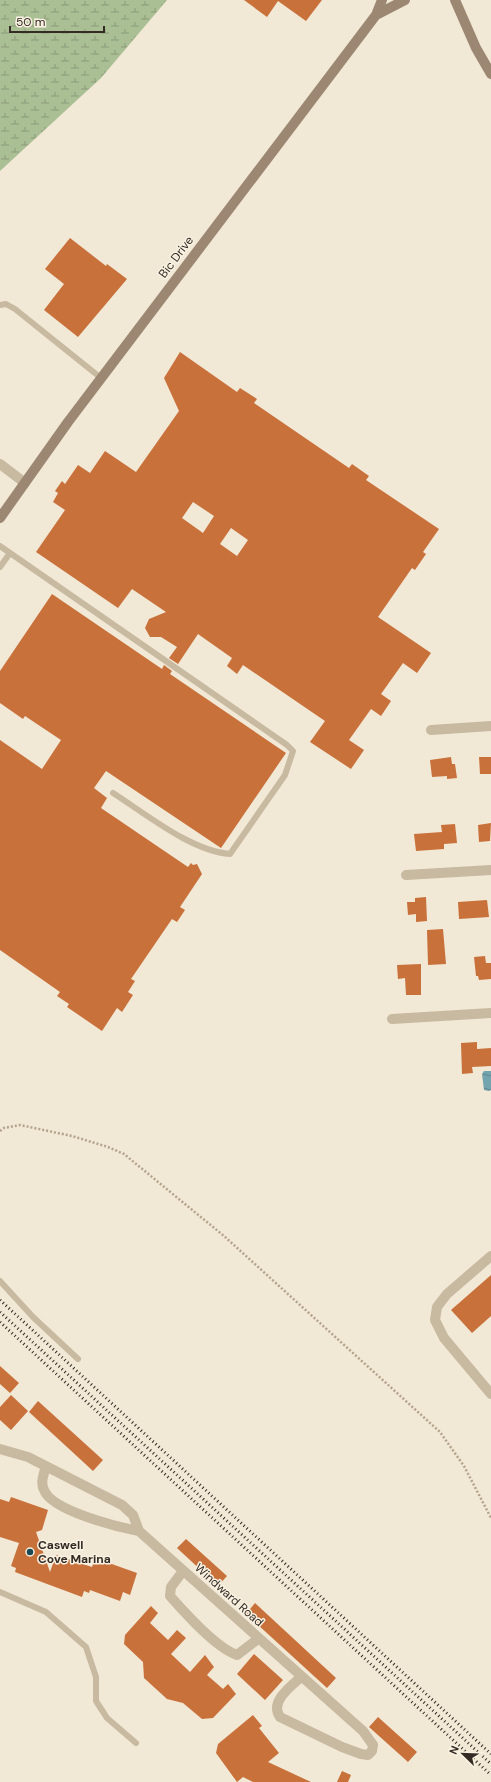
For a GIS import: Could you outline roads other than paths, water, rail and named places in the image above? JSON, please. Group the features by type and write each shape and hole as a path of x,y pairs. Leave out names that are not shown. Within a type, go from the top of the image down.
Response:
{"street":[{"name":"Bic Drive","path":"0,518 101,378 376,15 382,0"},
{"name":"Bic Drive","path":"376,15 405,0"},
{"path":"454,0 473,42 491,74"},
{"path":"0,464 24,483"},
{"path":"431,730 491,726"},
{"path":"406,875 491,870"},
{"path":"392,1019 491,1013"},
{"path":"491,1256 447,1294 437,1307 435,1320 444,1338 491,1394"},
{"name":"Windward Road","path":"0,1449 28,1457 122,1505 133,1515 139,1531 258,1639 362,1730 373,1745 372,1751 368,1755 351,1751 280,1717 276,1712 276,1706 280,1699 301,1677"},
{"name":"Windward Road","path":"46,1466 42,1480 44,1490 50,1500 94,1519 139,1531"},
{"name":"Windward Road","path":"183,1571 171,1587 170,1596 184,1612 228,1652 237,1655 246,1650 258,1639"}],"lane":[{"path":"0,305 6,304 15,309 101,378"},
{"path":"0,546 168,661 287,745 293,751 286,775 230,854 216,853 193,844 113,793"},
{"path":"0,567 10,553"},
{"path":"0,1281 33,1318 78,1359"},
{"path":"0,1592 46,1612 86,1647 96,1677 96,1701 107,1718 136,1743"}],"water":[{"path":"484,1071 491,1071 491,1090 489,1091 484,1090 482,1074"}],"railway":[{"path":"0,1300 491,1754"},
{"path":"0,1312 491,1764"},
{"path":"0,1322 491,1775"}],"place":[{"name":"Caswell Cove Marina","path":"30,1552"}]}
